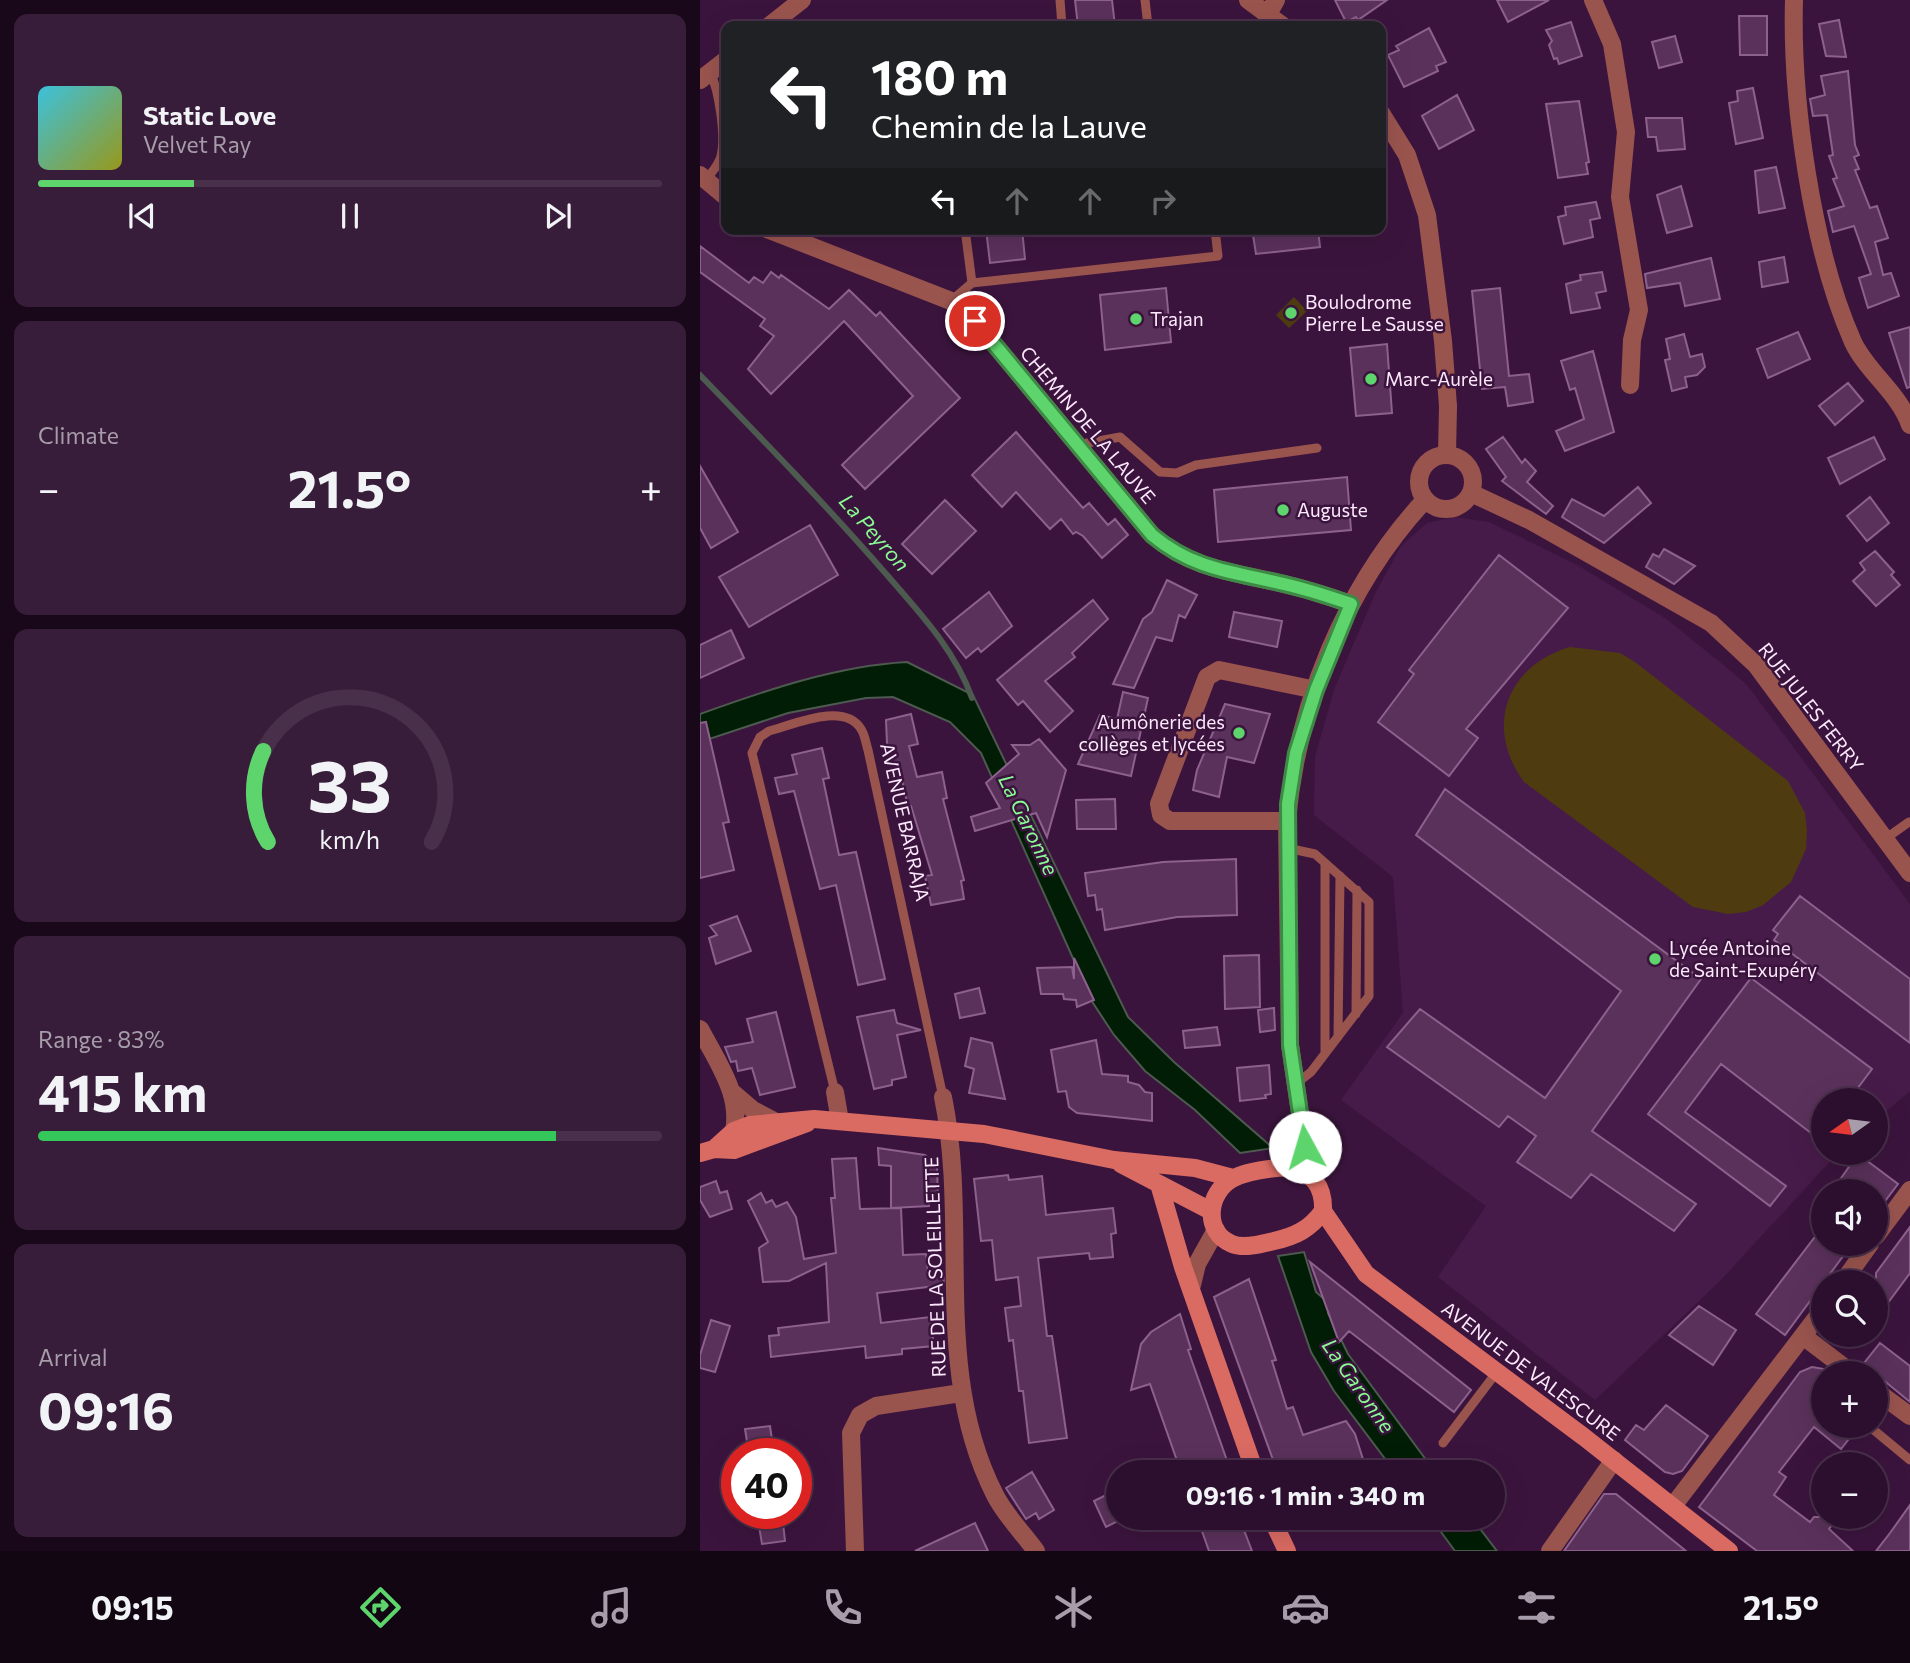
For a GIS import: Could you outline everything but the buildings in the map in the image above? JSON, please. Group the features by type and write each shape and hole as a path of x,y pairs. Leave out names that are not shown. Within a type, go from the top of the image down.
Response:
{"main road":[{"path":"713,1150 734,1131 774,1121 814,1119 950,1131 1032,1143 1114,1160 1195,1168 1234,1178"},
{"path":"713,1150 734,1150 796,1130 814,1119"},
{"path":"1114,1160 1210,1212"},
{"path":"1279,1168 1300,1170 1312,1176 1320,1187 1323,1211 1305,1230 1266,1243 1234,1245 1216,1230 1210,1212 1218,1190 1234,1178 1279,1168"},
{"path":"1159,1184 1183,1268 1192,1285 1251,1460"},
{"name":"AVENUE DE VALESCURE","path":"1323,1211 1366,1274 1614,1460 1730,1551"},
{"path":"1277,1530 1287,1551"}],"street":[{"path":"775,21 802,0"},
{"path":"1248,0 1272,7"},
{"path":"1593,0 1612,44 1626,132 1620,197 1639,310 1632,340 1630,385"},
{"path":"1794,0 1797,100 1822,247 1841,316 1860,358 1891,395 1910,425"},
{"path":"705,76 721,64"},
{"path":"1386,121 1407,155 1427,215 1443,341 1448,407 1447,454"},
{"path":"703,177 721,193"},
{"name":"CHEMIN DE LA LAUVE","path":"782,235 951,301 975,321 1152,535 1187,560 1290,585 1351,604"},
{"path":"1447,454 1463,460 1469,467 1474,484 1471,493 1466,500 1450,509 1433,506 1425,500 1419,483 1423,466 1438,455 1447,454"},
{"name":"RUE JULES FERRY","path":"1471,493 1530,520 1711,623 1756,665 1910,873"},
{"path":"1300,1170 1305,1147 1290,1045 1287,848 1287,821 1296,753 1316,690 1351,604 1401,527 1425,500"},
{"path":"1287,821 1170,821 1161,815 1159,804 1207,677 1219,670 1316,690"},
{"path":"700,1029 732,1092 753,1110 774,1121"},
{"path":"732,1092 734,1131"},
{"name":"AVENUE BARRAJA","path":"835,1092 840,1121"},
{"name":"AVENUE BARRAJA","path":"943,1097 950,1131"},
{"name":"RUE DE LA SOLEILLETTE","path":"950,1131 954,1300 961,1393 977,1452 996,1497 1037,1551"},
{"path":"1888,1220 1910,1190"},
{"path":"1192,1285 1196,1264 1216,1230"},
{"path":"1673,1506 1811,1325"},
{"path":"1803,1336 1836,1361"},
{"path":"855,1551 851,1433 860,1415 876,1406 961,1393"},
{"path":"1888,1400 1910,1416"},
{"path":"1550,1551 1614,1460"}],"lane":[{"path":"1060,0 1062,21"},
{"path":"1145,0 1147,21"},
{"path":"705,76 717,87 721,132"},
{"path":"703,177 721,159"},
{"path":"966,235 972,283"},
{"path":"951,301 972,283 1218,256 1216,235"},
{"path":"1077,444 1120,437 1160,472 1177,473 1196,465 1317,448"},
{"name":"AVENUE BARRAJA","path":"835,1092 752,753 754,745 769,731 835,715 850,719 860,728 869,750 943,1097"},
{"path":"1885,839 1909,822"},
{"path":"1287,848 1315,855 1369,902 1369,996 1311,1072 1296,1084"},
{"path":"1325,864 1325,1051"},
{"path":"1338,1037 1340,876"},
{"path":"1356,1016 1357,890"},
{"path":"1443,1443 1496,1373"},
{"path":"1883,1438 1910,1460"}],"shaded area":[{"name":"Boulodrome Pierre Le Sausse","path":"1294,297 1307,311 1289,328 1276,315"},
{"name":"Lycée Antoine de Saint-Exupéry","path":"1455,517 1489,522 1577,565 1665,618 1747,685 1910,904 1910,1091 1888,1110 1888,1088 1811,1088 1811,1166 1826,1166 1811,1179 1811,1182 1719,1282 1595,1400 1438,1277 1486,1206 1341,1100 1403,1013 1393,877 1314,815 1315,757 1335,687 1376,592 1401,546 1427,523"},
{"path":"1570,647 1620,653 1635,662 1788,781 1805,813 1807,831 1806,849 1791,882 1763,905 1746,912 1728,914 1693,907 1524,782 1512,761 1505,740 1504,720 1508,701 1530,668 1548,656"}],"water":[{"name":"La Garonne","path":"907,662 973,695 1128,1017 1174,1062 1273,1148 1240,1153 1195,1110 1145,1071 1114,1035 1093,1003 981,753 950,722 893,697 866,698 788,713 700,742 700,714 776,688 828,674"},
{"name":"La Garonne","path":"1304,1252 1316,1292 1332,1306 1328,1313 1348,1354 1426,1460 1386,1460 1334,1391 1311,1352 1278,1256"},
{"path":"1440,1530 1481,1530 1497,1551 1455,1551"}],"waterway":[{"name":"La Peyron","path":"700,375 818,499 912,604 946,648 972,698"}],"place":[{"name":"Boulodrome Pierre Le Sausse","path":"1291,313"},
{"name":"Trajan","path":"1136,319"},
{"name":"Marc-Aurèle","path":"1371,379"},
{"name":"Auguste","path":"1283,510"},
{"name":"Aumônerie des collèges et lycées","path":"1239,733"},
{"name":"Lycée Antoine de Saint-Exupéry","path":"1655,959"}],"route":[{"path":"975,321 1152,535 1169,549 1207,568 1290,585 1351,604 1316,690 1296,753 1288,804 1290,1045 1304,1121 1305,1147"}]}
